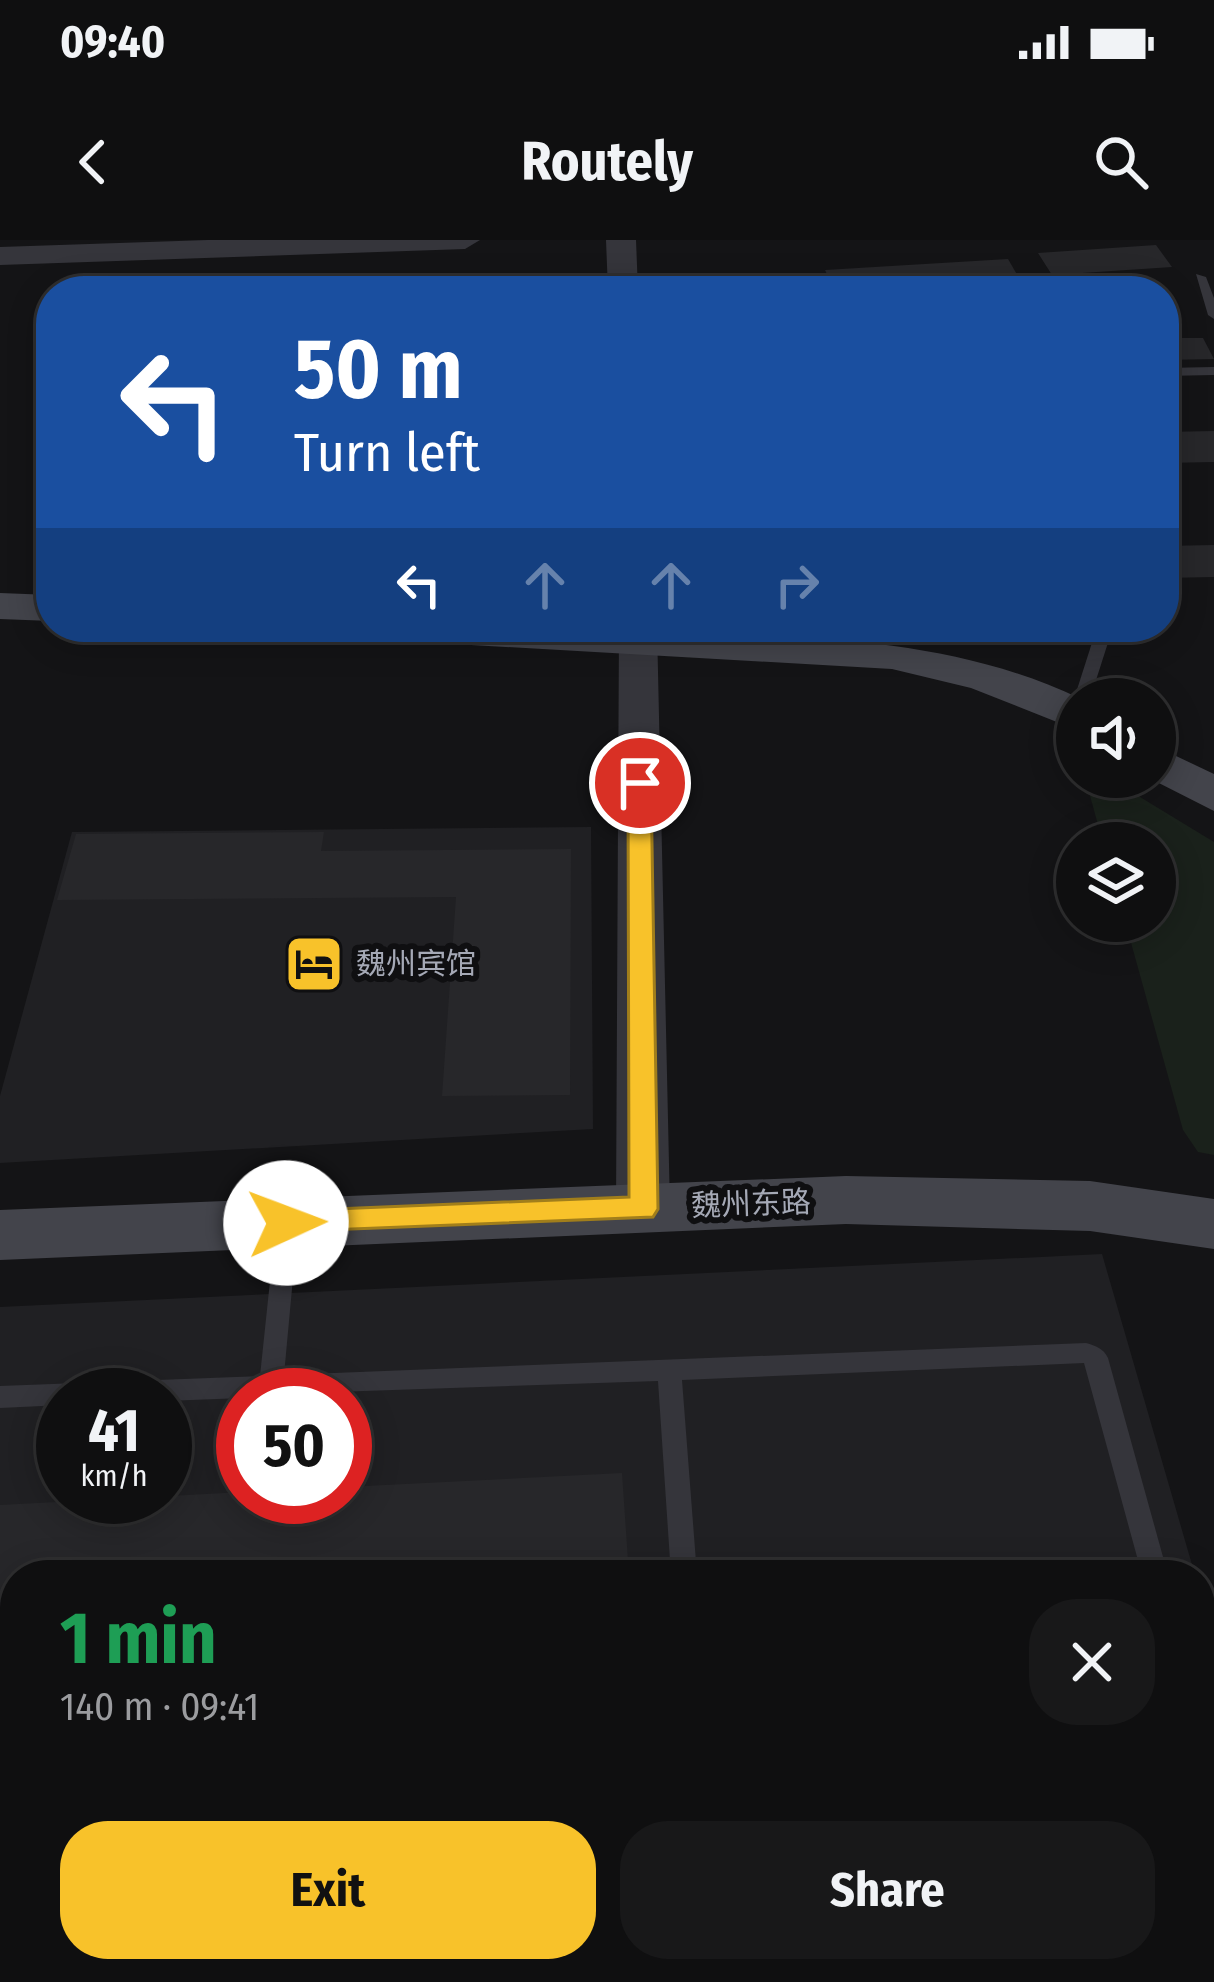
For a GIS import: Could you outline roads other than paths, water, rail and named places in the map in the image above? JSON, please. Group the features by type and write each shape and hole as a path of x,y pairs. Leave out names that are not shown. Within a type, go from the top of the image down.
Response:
{"main road":[{"path":"0,606 36,607"},
{"path":"730,642 892,656 966,668 1019,685 1056,704"},
{"path":"1176,773 1214,795"},
{"name":"魏州东路","path":"0,1235 846,1200 1004,1201 1214,1223"}],"street":[{"path":"0,256 465,240"},
{"path":"621,240 622,276"},
{"path":"638,642 643,1209"}],"lane":[{"path":"1200,277 1214,315"},
{"path":"1179,372 1214,371"},
{"path":"1089,678 1100,642"},
{"path":"273,1368 286,1223"},
{"path":"372,1382 1086,1353 1096,1358 1151,1560"},
{"path":"669,1370 683,1560"},
{"path":"0,1397 216,1388"}],"place":[{"name":"魏州宾馆","path":"314,964"}]}
